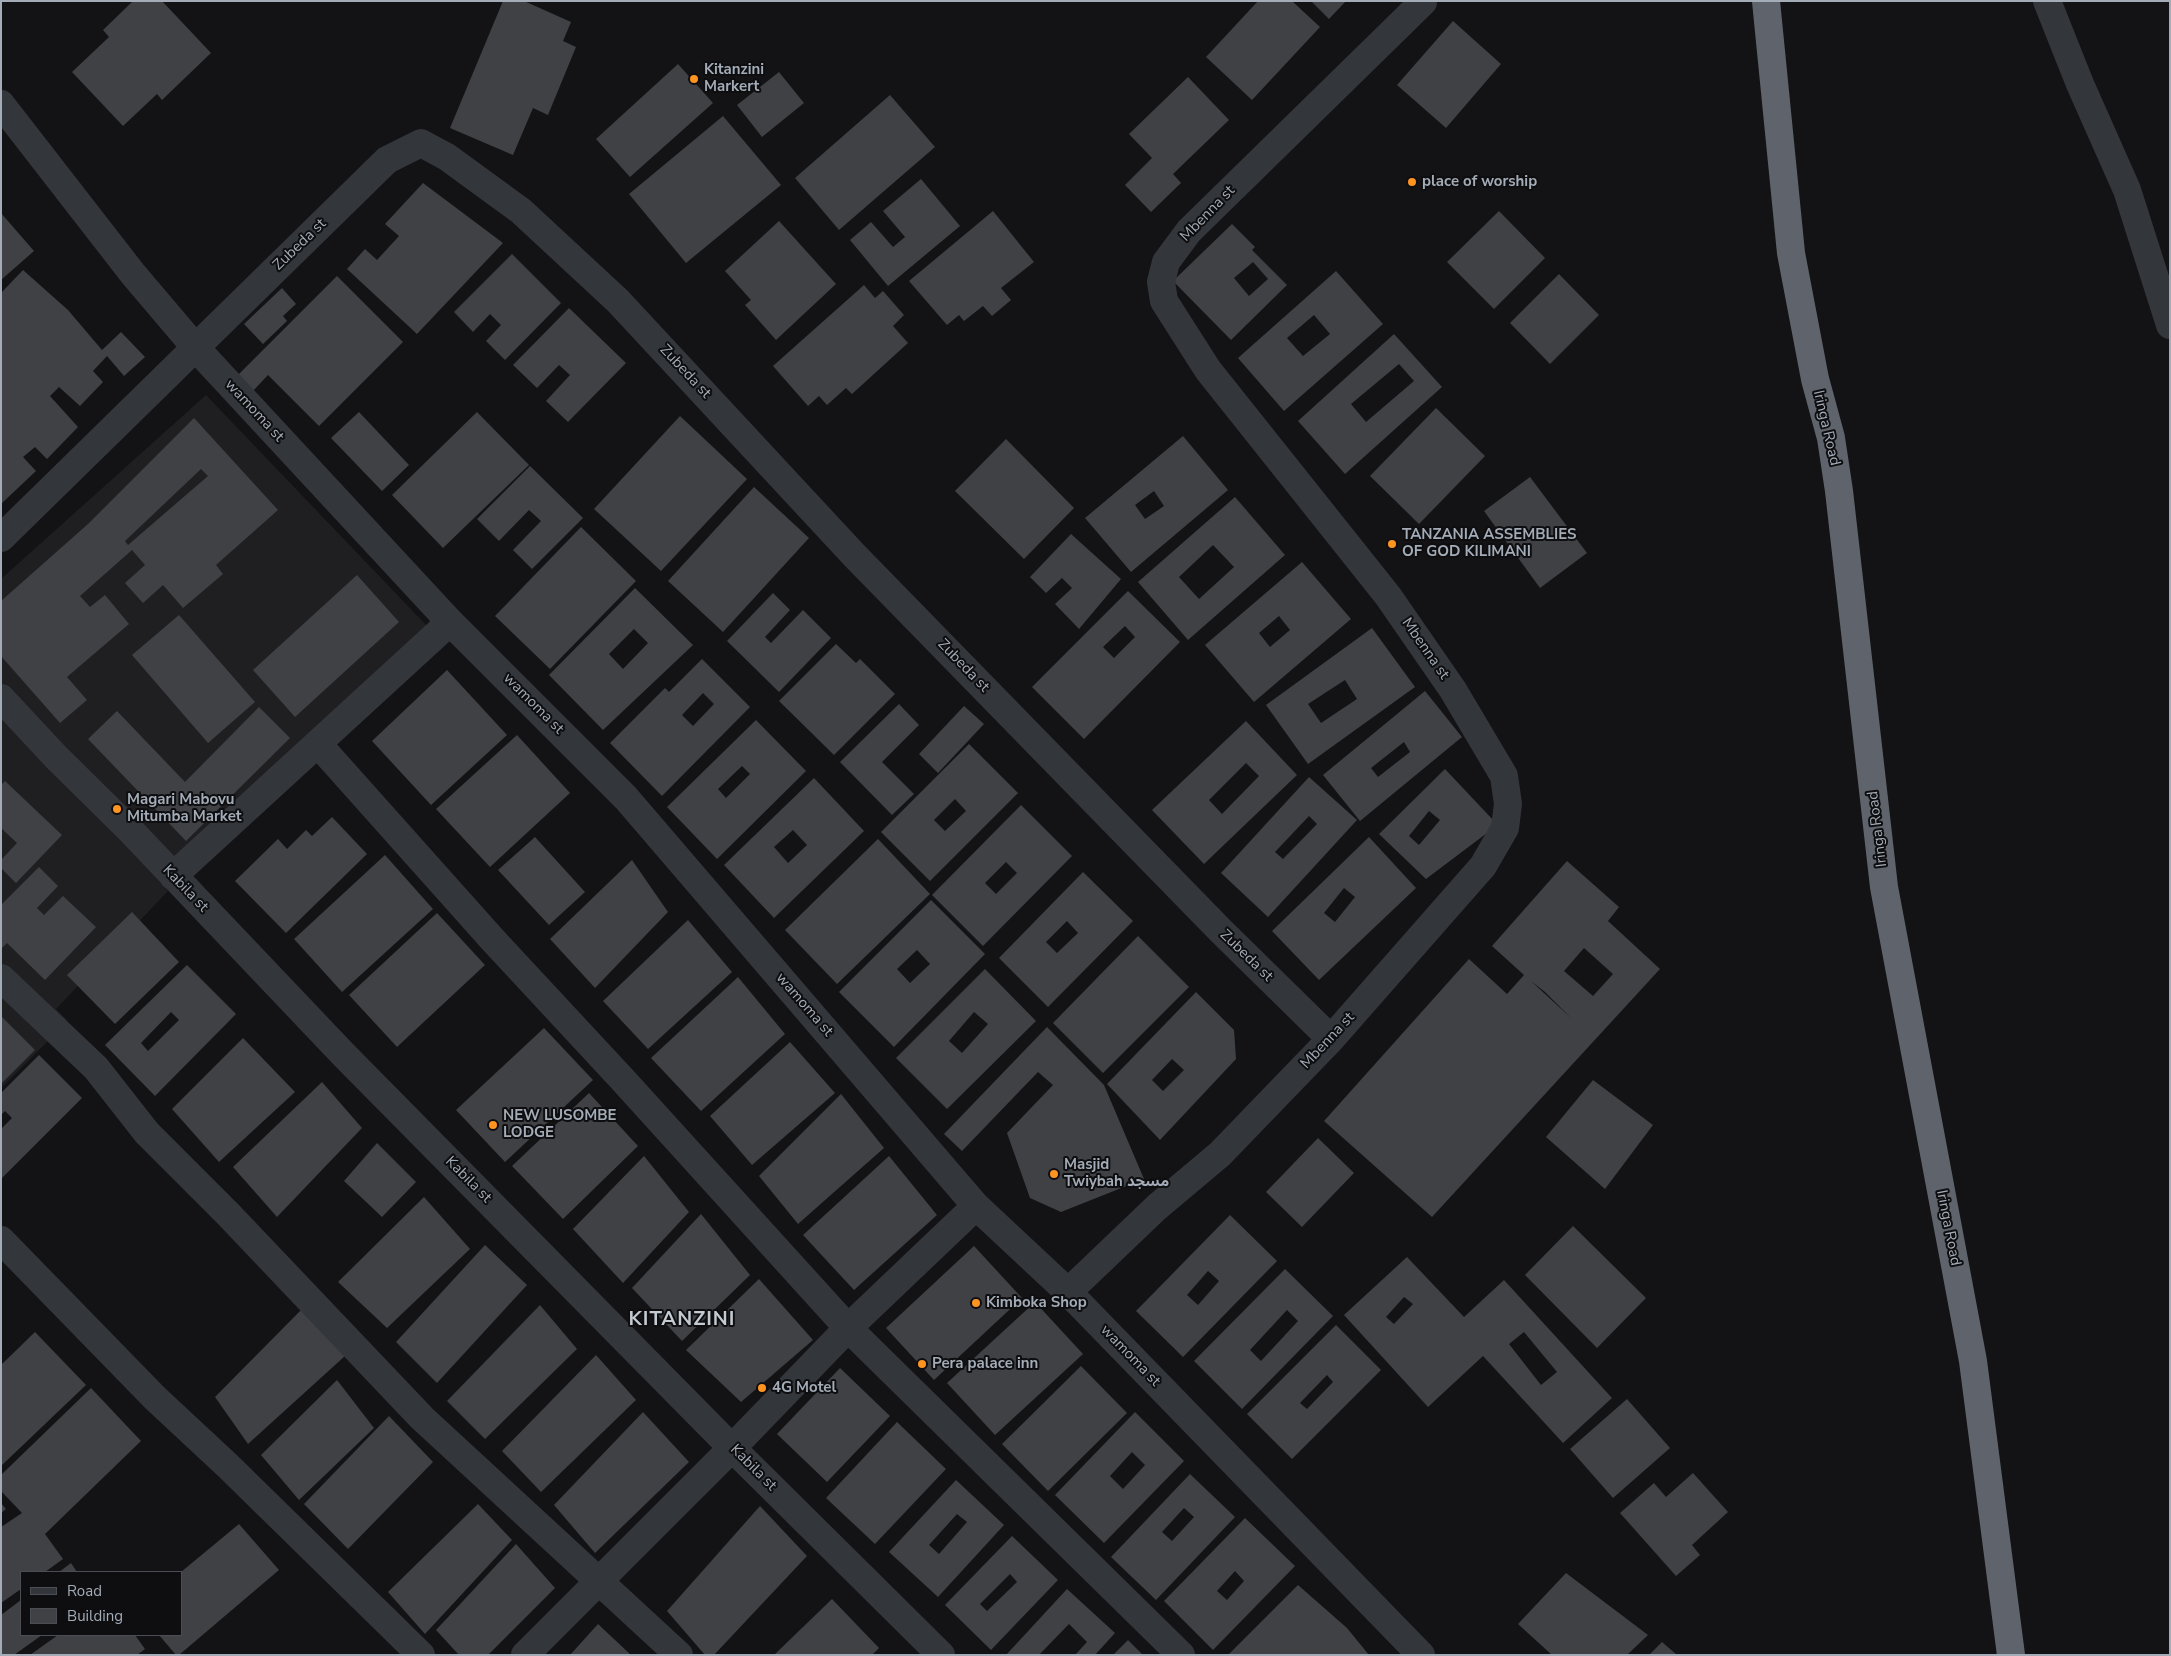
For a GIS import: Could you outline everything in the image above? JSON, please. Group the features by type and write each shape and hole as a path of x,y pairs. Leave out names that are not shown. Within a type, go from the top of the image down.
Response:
{"highway":[{"name":"Iringa Road","path":"1766,1 1791,253 1815,379 1831,438 1839,490 1884,887 1973,1361 2011,1655"}],"street":[{"path":"2047,1 2080,84 2127,190 2170,325"},
{"name":"Mbenna st","path":"1068,1292 1157,1207 1220,1154 1331,1038 1483,866 1505,828 1508,804 1504,776 1453,690 1388,596 1208,370 1164,301 1161,282 1166,262 1189,231 1423,2"},
{"name":"wamoma st","path":"1,104 133,274 195,347 450,622 626,798 976,1206 1068,1292 1421,1655"},
{"name":"Zubeda st","path":"1,538 386,160 421,144 447,156 521,211 618,301 868,569 1221,931 1331,1038"},
{"path":"173,876 450,622"},
{"name":"Kabila st","path":"1,698 56,757 132,832 343,1054 732,1448 941,1655"},
{"path":"318,744 492,939 848,1328 1180,1655"},
{"path":"1,978 96,1068 147,1133 228,1214 422,1418 679,1655"},
{"path":"525,1655 600,1582 848,1328 976,1206"},
{"path":"1,1240 155,1398 228,1466 421,1655"}],"shaded area":[{"name":"Magari Mabovu Mitumba Market","path":"206,395 427,626 158,879 168,891 56,1009 68,1021 1,1088 1,579"}],"building":[{"path":"133,1 162,1 211,53 162,100 157,94 123,126 72,72 109,37 103,30"},
{"path":"503,1 524,1 571,22 563,41 576,47 548,115 533,108 513,155 450,128"},
{"path":"1258,1 1292,1 1320,27 1252,100 1206,57"},
{"path":"1311,1 1346,1 1329,19"},
{"path":"1453,21 1501,64 1446,128 1397,85"},
{"path":"678,64 713,103 630,177 596,139"},
{"path":"779,72 804,103 762,137 737,105"},
{"path":"1188,77 1229,120 1173,174 1181,183 1151,212 1125,185 1152,158 1129,134"},
{"path":"890,95 935,147 839,230 795,178"},
{"path":"723,116 781,185 686,263 629,194"},
{"path":"921,179 960,226 888,286 850,240 871,222 893,247 905,237 883,211"},
{"path":"423,183 503,243 417,334 347,269 365,249 377,260 399,236 385,224"},
{"path":"993,211 1034,262 1001,288 1011,300 992,316 983,306 964,321 959,315 947,325 909,281"},
{"path":"1499,211 1545,258 1494,309 1447,262"},
{"path":"1,213 34,251 1,280"},
{"path":"779,221 836,284 776,340 745,305 751,300 725,271"},
{"path":"1232,224 1255,247 1252,250 1287,285 1231,340 1173,281","holes":["1253,262 1268,279 1249,296 1234,278"]},
{"path":"512,254 561,303 505,360 486,341 501,325 490,314 473,332 454,312"},
{"path":"23,270 68,310 102,350 121,332 145,357 124,376 107,356 93,371 103,382 80,406 59,387 50,396 78,427 47,459 35,447 23,457 36,471 1,504 1,293"},
{"path":"1336,271 1383,324 1284,411 1238,358","holes":["1314,315 1330,334 1303,356 1287,338"]},
{"path":"1559,274 1599,315 1550,364 1510,323"},
{"path":"337,276 403,342 319,426 268,375 252,392 237,376"},
{"path":"864,285 875,298 883,291 904,315 893,326 908,343 852,394 846,388 827,405 819,396 808,406 773,366"},
{"path":"282,288 296,304 283,316 287,321 263,344 244,324"},
{"path":"569,308 626,363 568,422 546,401 570,375 559,365 537,388 513,365"},
{"path":"1394,334 1442,387 1345,474 1298,421","holes":["1399,364 1414,381 1366,422 1351,404"]},
{"path":"1436,408 1485,456 1419,524 1370,476"},
{"path":"359,412 409,465 382,491 331,438"},
{"path":"477,412 529,465 443,548 392,495"},
{"path":"680,416 747,479 661,571 594,509"},
{"path":"194,418 278,510 216,565 223,574 183,608 163,585 143,603 125,583 145,565 132,550 80,596 90,607 105,595 129,624 67,677 87,700 60,723 1,656 1,601 88,524","holes":["201,469 208,476 128,545 125,541"]},
{"path":"1183,436 1228,490 1131,572 1085,518","holes":["1154,491 1164,506 1145,519 1135,505"]},
{"path":"1006,439 1074,508 1024,559 955,491"},
{"path":"530,466 583,518 532,569 513,550 541,521 529,510 499,541 477,519"},
{"path":"1530,477 1587,553 1540,588 1484,511"},
{"path":"754,487 809,538 723,632 668,581"},
{"path":"1235,497 1285,555 1188,640 1138,582","holes":["1213,545 1234,567 1199,599 1179,577"]},
{"path":"581,527 636,581 550,669 495,616"},
{"path":"1071,534 1121,579 1079,629 1055,604 1072,588 1062,578 1046,593 1030,577"},
{"path":"1302,562 1351,619 1254,702 1205,645","holes":["1279,616 1290,630 1270,647 1259,633"]},
{"path":"357,575 399,622 295,717 253,670"},
{"path":"635,588 693,645 603,730 549,675","holes":["634,629 648,643 623,669 609,654"]},
{"path":"1128,591 1180,642 1084,739 1032,687","holes":["1125,626 1135,637 1114,658 1103,647"]},
{"path":"773,593 790,610 765,637 771,643 803,610 831,638 779,692 727,641"},
{"path":"179,615 255,702 208,743 132,655"},
{"path":"1372,628 1415,687 1308,764 1266,705","holes":["1345,680 1357,699 1321,723 1308,704"]},
{"path":"836,644 856,663 860,659 895,694 834,755 779,701"},
{"path":"702,659 750,707 662,796 610,743 665,688 669,692","holes":["703,693 714,704 693,726 682,715"]},
{"path":"447,670 507,735 431,805 372,741"},
{"path":"1425,691 1462,737 1360,821 1323,775","holes":["1404,742 1410,752 1378,777 1371,768"]},
{"path":"899,704 919,725 882,762 914,794 892,815 840,762"},
{"path":"964,706 984,724 938,773 919,754"},
{"path":"259,707 290,738 186,841 88,739 117,711 185,782"},
{"path":"756,720 806,771 717,859 667,807","holes":["742,766 750,774 726,798 718,789"]},
{"path":"1246,721 1297,775 1204,864 1152,810","holes":["1246,763 1259,776 1222,814 1209,800"]},
{"path":"517,735 570,793 490,867 436,809"},
{"path":"969,744 1018,793 930,881 881,832","holes":["955,799 966,811 945,831 934,820"]},
{"path":"1445,769 1494,821 1487,833 1426,879 1379,834","holes":["1429,811 1440,820 1419,845 1409,836"]},
{"path":"1309,777 1357,820 1268,917 1221,873","holes":["1309,816 1317,824 1283,859 1275,852"]},
{"path":"814,778 864,831 774,918 724,865","holes":["793,830 807,845 788,863 774,847"]},
{"path":"5,781 62,835 16,883 1,868 1,860 17,843 1,828 1,785"},
{"path":"1021,805 1072,856 983,946 932,895","holes":["1006,862 1017,873 996,894 985,883"]},
{"path":"332,817 367,854 286,933 235,881 278,839 287,849 306,830 312,836"},
{"path":"535,837 585,892 549,925 498,870"},
{"path":"1369,837 1416,888 1319,980 1272,931","holes":["1344,888 1355,897 1335,922 1324,913"]},
{"path":"878,839 930,894 837,984 785,930"},
{"path":"385,855 433,909 342,992 294,939"},
{"path":"632,860 668,912 595,988 550,939"},
{"path":"1567,861 1619,907 1608,921 1660,969 1432,1217 1324,1121 1469,959 1507,994 1524,975 1492,946","holes":["1584,948 1613,974 1593,996 1564,971","1531,981 1545,992 1571,1018"]},
{"path":"39,867 58,886 37,908 44,915 63,896 96,927 45,980 7,943 1,949 1,905"},
{"path":"1083,872 1133,921 1048,1007 999,958","holes":["1067,921 1078,933 1057,953 1046,942"]},
{"path":"931,900 985,954 894,1047 839,992","holes":["917,950 930,964 910,983 897,969"]},
{"path":"132,912 179,962 115,1024 67,975"},
{"path":"437,913 485,965 397,1047 349,995"},
{"path":"688,920 732,972 648,1049 603,1001"},
{"path":"1138,936 1189,987 1103,1073 1053,1023"},
{"path":"187,965 236,1014 155,1096 105,1045","holes":["171,1012 179,1020 148,1051 141,1043"]},
{"path":"985,969 1036,1021 947,1109 896,1058","holes":["974,1012 988,1024 962,1053 949,1041"]},
{"path":"738,977 785,1034 701,1111 651,1058"},
{"path":"1196,992 1234,1030 1236,1059 1160,1140 1107,1084","holes":["1172,1059 1184,1070 1163,1091 1152,1080"]},
{"path":"1,1016 35,1050 1,1084"},
{"path":"1047,1027 1104,1085 1144,1179 1061,1212 1030,1198 1007,1133 1053,1085 1038,1072 962,1151 944,1134"},
{"path":"544,1028 593,1080 505,1162 456,1110"},
{"path":"243,1038 295,1092 219,1162 172,1109"},
{"path":"790,1042 835,1093 752,1165 710,1116"},
{"path":"39,1055 82,1098 1,1179 1,1129 12,1118 5,1111 1,1115 1,1093"},
{"path":"1593,1080 1653,1125 1605,1189 1546,1137"},
{"path":"322,1082 362,1128 277,1217 233,1167"},
{"path":"589,1093 638,1146 563,1219 512,1166"},
{"path":"841,1094 884,1148 798,1224 759,1176"},
{"path":"1318,1138 1354,1173 1302,1227 1266,1192"},
{"path":"377,1143 416,1182 382,1217 344,1181"},
{"path":"644,1156 689,1212 623,1283 573,1229"},
{"path":"889,1156 937,1215 854,1290 803,1235"},
{"path":"424,1197 470,1249 387,1328 338,1282"},
{"path":"701,1214 750,1275 682,1341 632,1288"},
{"path":"1230,1215 1277,1261 1183,1357 1136,1311","holes":["1208,1271 1219,1281 1198,1305 1187,1295"]},
{"path":"1573,1226 1646,1298 1597,1348 1525,1275"},
{"path":"485,1245 527,1285 437,1383 396,1342"},
{"path":"974,1246 1022,1298 934,1380 886,1328"},
{"path":"1407,1257 1464,1317 1504,1280 1612,1398 1563,1443 1483,1356 1428,1407 1344,1315","holes":["1404,1297 1413,1304 1394,1324 1386,1317","1524,1332 1557,1372 1541,1385 1509,1344"]},
{"path":"1285,1269 1333,1316 1242,1409 1194,1361","holes":["1287,1310 1298,1321 1261,1361 1250,1350"]},
{"path":"759,1279 813,1340 741,1402 686,1350"},
{"path":"1035,1302 1083,1354 995,1435 947,1383"},
{"path":"540,1305 577,1349 485,1439 447,1401"},
{"path":"301,1310 345,1356 248,1444 215,1397"},
{"path":"1336,1325 1381,1370 1292,1459 1247,1414","holes":["1327,1375 1333,1382 1307,1409 1300,1403"]},
{"path":"35,1332 86,1385 1,1466 1,1365"},
{"path":"596,1355 636,1400 541,1492 502,1451"},
{"path":"1081,1366 1127,1413 1048,1491 1002,1444"},
{"path":"840,1368 890,1416 827,1482 777,1434"},
{"path":"337,1380 374,1428 299,1500 261,1455"},
{"path":"91,1388 141,1441 45,1534 63,1559 46,1571 20,1571 20,1590 1,1603 1,1527 22,1513 1,1491 1,1475"},
{"path":"1627,1399 1670,1448 1613,1498 1570,1449"},
{"path":"643,1412 689,1462 595,1553 554,1505"},
{"path":"1135,1412 1184,1461 1104,1543 1055,1495","holes":["1132,1452 1145,1465 1123,1489 1110,1476"]},
{"path":"389,1416 433,1462 348,1549 304,1504"},
{"path":"897,1422 946,1469 875,1544 826,1498"},
{"path":"1693,1473 1728,1512 1692,1545 1700,1555 1676,1576 1620,1513 1654,1483 1666,1497"},
{"path":"1190,1474 1235,1517 1156,1600 1111,1557","holes":["1184,1508 1194,1517 1172,1541 1162,1532"]},
{"path":"956,1480 1004,1525 938,1597 889,1552","holes":["957,1514 967,1522 939,1554 929,1545"]},
{"path":"1,1503 6,1509 1,1513"},
{"path":"478,1504 512,1540 425,1634 388,1592"},
{"path":"760,1506 807,1556 714,1655 705,1655 667,1611"},
{"path":"1245,1518 1295,1566 1213,1650 1164,1601","holes":["1235,1571 1244,1581 1227,1600 1217,1591"]},
{"path":"239,1524 279,1570 179,1655 176,1655 160,1636 182,1636 182,1571"},
{"path":"1012,1536 1058,1580 991,1650 945,1605","holes":["1010,1574 1017,1582 987,1611 980,1604"]},
{"path":"516,1544 555,1588 488,1655 459,1655 436,1630"},
{"path":"71,1563 76,1571 60,1571"},
{"path":"1566,1573 1648,1635 1627,1655 1552,1655 1518,1624"},
{"path":"1298,1585 1347,1628 1369,1655 1228,1655"},
{"path":"1067,1589 1115,1633 1095,1655 1075,1655 1087,1642 1069,1624 1039,1655 1006,1655"},
{"path":"832,1599 879,1648 872,1655 774,1655"},
{"path":"20,1601 20,1636 41,1636 14,1655 1,1655 1,1615"},
{"path":"598,1624 631,1655 570,1655"},
{"path":"57,1636 136,1636 145,1649 137,1655 30,1655"},
{"path":"1128,1640 1143,1655 1113,1655"},
{"path":"1662,1642 1677,1655 1649,1655"}],"place":[{"name":"Kitanzini Markert","path":"694,79"},
{"name":"place of worship","path":"1412,182"},
{"name":"TANZANIA ASSEMBLIES OF GOD KILIMANI","path":"1392,544"},
{"name":"Magari Mabovu Mitumba Market","path":"117,809"},
{"name":"NEW LUSOMBE LODGE","path":"493,1125"},
{"name":"Masjid Twiybah مسجد","path":"1054,1174"},
{"name":"Kimboka Shop","path":"976,1303"},
{"name":"Pera palace inn","path":"922,1364"},
{"name":"4G Motel","path":"762,1388"}],"district":[{"name":"KITANZINI","path":"682,1320"}]}
